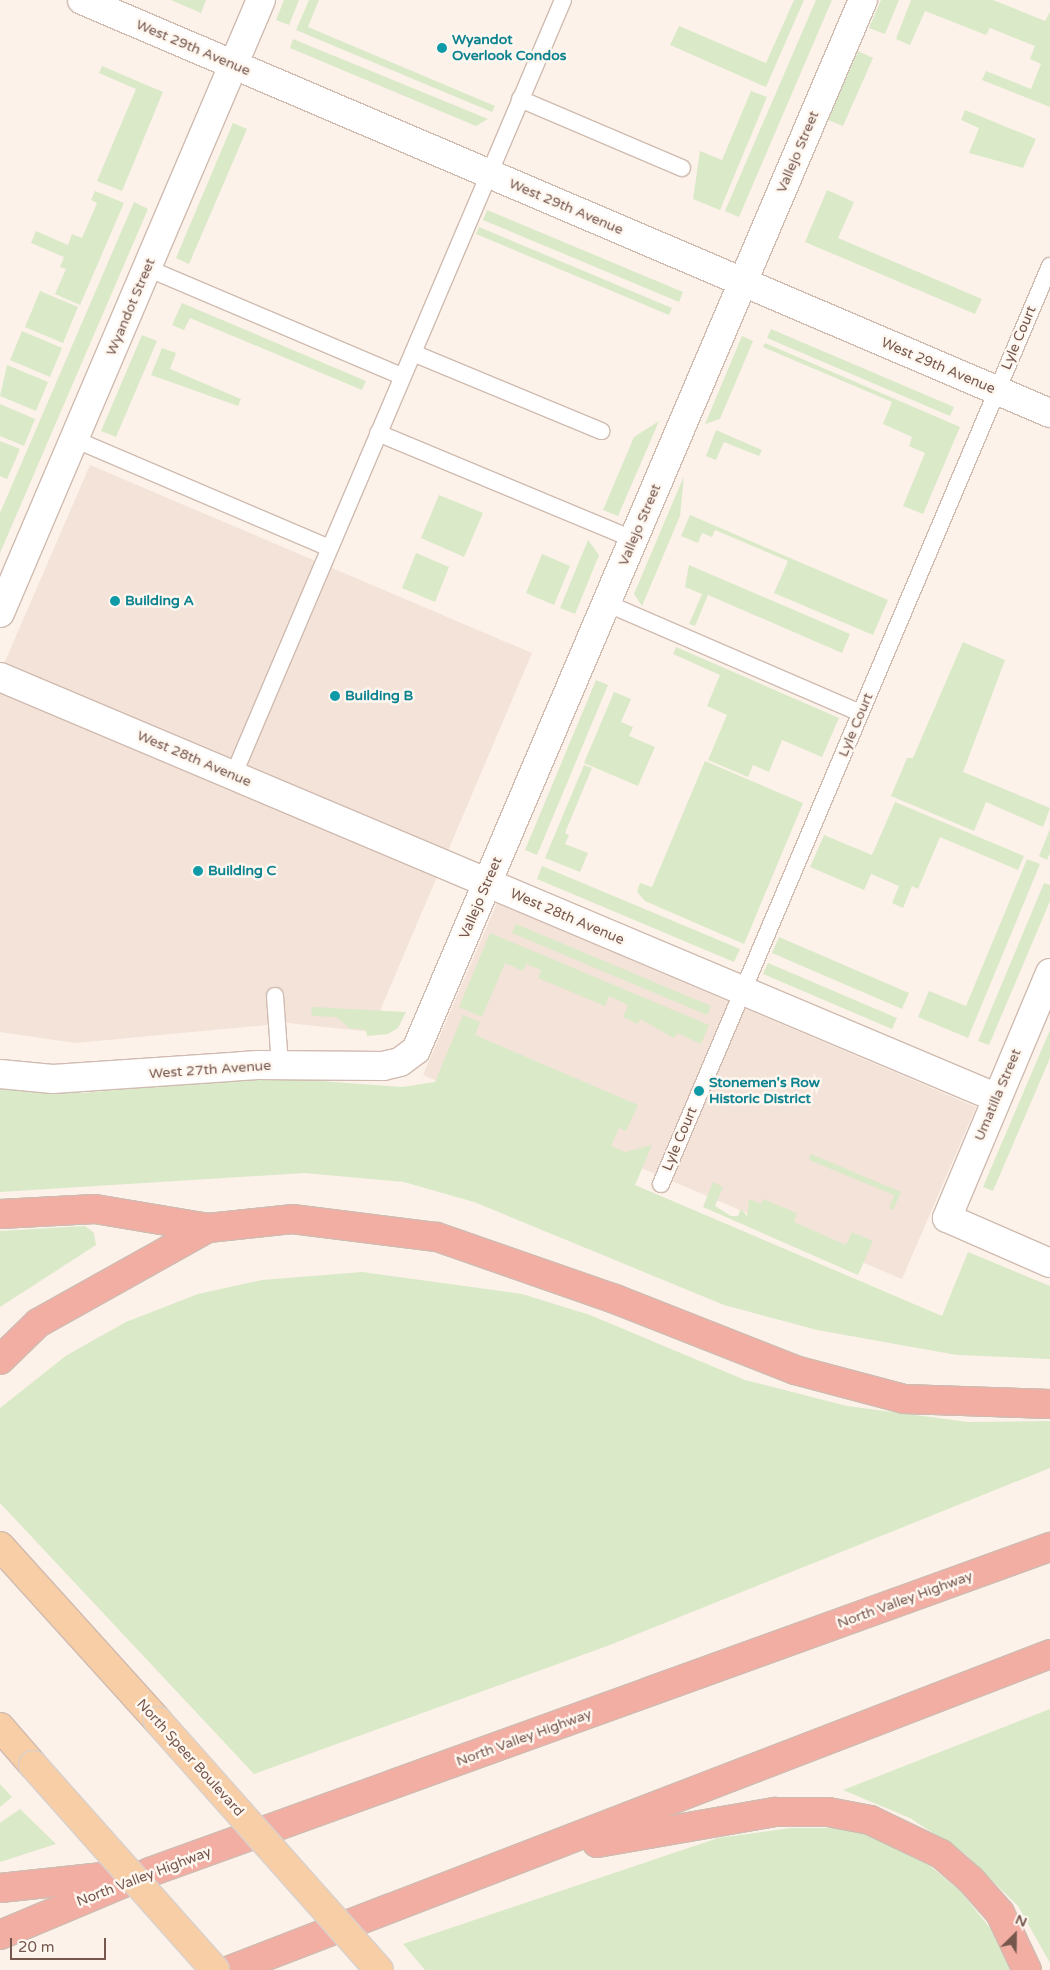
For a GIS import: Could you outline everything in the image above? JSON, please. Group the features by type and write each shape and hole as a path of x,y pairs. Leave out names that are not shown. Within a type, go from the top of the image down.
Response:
{"highway":[{"path":"0,1214 95,1210 208,1228 292,1219 437,1237 615,1299 795,1370 904,1399 1050,1404"},
{"path":"0,1360 38,1323 208,1228"},
{"name":"North Valley Highway","path":"0,1934 150,1872 1050,1547"},
{"path":"231,1970 530,1856 896,1710 1050,1654"},
{"path":"530,1856 775,1812 828,1812 870,1820 925,1845 971,1880 1000,1913 1028,1970"},
{"path":"0,1888 150,1872"}],"main road":[{"name":"North Speer Boulevard","path":"0,1546 379,1970"},
{"path":"0,1727 215,1970"}],"street":[{"name":"West 29th Avenue","path":"82,0 1050,413"},
{"name":"Wyandot Street","path":"0,614 261,0"},
{"name":"Vallejo Street","path":"416,1050 863,0"},
{"name":"West 28th Avenue","path":"0,677 997,1098"},
{"name":"Umatilla Street","path":"1050,973 947,1218 1050,1263"},
{"name":"West 27th Avenue","path":"0,1074 112,1078 280,1066 383,1066 400,1062 416,1050"}],"lane":[{"path":"232,776 563,0"},
{"path":"520,99 682,168"},
{"name":"Lyle Court","path":"661,1184 1050,266"},
{"path":"147,268 402,376"},
{"path":"412,352 601,432"},
{"path":"378,434 634,539"},
{"path":"74,439 329,548"},
{"path":"606,603 860,713"},
{"path":"275,996 280,1066"}],"shaded area":[{"path":"90,465 532,653 371,1032 288,1023 75,1043 0,1032 0,673"},
{"name":"Stonemen's Row Historic District","path":"497,903 976,1107 902,1279 423,1075"}],"green space":[{"path":"171,0 206,0 201,13"},
{"path":"284,0 299,0 289,25 276,20"},
{"path":"309,0 319,0 308,27 495,106 492,112 296,30"},
{"path":"794,0 804,0 766,87 670,45 679,26 766,63"},
{"path":"816,0 832,0 739,217 725,211"},
{"path":"881,0 899,0 885,34 869,28"},
{"path":"911,0 993,0 1045,21 1050,12 1050,107 982,80 986,71 1031,89 1041,64 1030,59 1035,46 990,28 986,35 925,11 910,45 896,39"},
{"path":"293,39 488,119 476,126 290,48"},
{"path":"858,51 873,58 843,126 828,120"},
{"path":"102,66 163,92 122,191 97,181 136,89 99,73"},
{"path":"751,91 767,97 720,210 693,199 700,151 722,160"},
{"path":"965,110 1036,139 1023,168 969,153 979,128 961,120"},
{"path":"233,123 247,129 189,264 176,258"},
{"path":"827,190 854,202 838,238 982,299 975,314 805,242"},
{"path":"95,191 124,203 80,305 55,294 66,269 60,267 64,257 31,243 36,231 68,245 72,234 82,238 97,203 91,200"},
{"path":"134,202 148,209 0,553 0,513"},
{"path":"487,210 683,292 679,302 483,220"},
{"path":"479,227 672,308 669,315 476,234"},
{"path":"40,291 78,307 63,343 25,327"},
{"path":"182,303 366,381 362,390 190,318 184,330 172,325"},
{"path":"771,329 954,407 950,416 767,338"},
{"path":"22,331 62,348 50,377 10,360"},
{"path":"142,335 157,341 116,437 101,431"},
{"path":"742,336 753,341 720,419 705,424"},
{"path":"765,343 960,427 923,514 903,506 925,453 909,446 912,437 883,424 892,402 763,347"},
{"path":"162,348 176,353 170,369 241,399 238,406 151,375"},
{"path":"7,365 48,382 36,411 0,396"},
{"path":"0,404 35,419 24,446 0,436"},
{"path":"659,421 618,516 603,510 634,437"},
{"path":"716,430 762,450 759,456 724,442 716,460 706,456"},
{"path":"0,441 20,449 7,479 0,476"},
{"path":"684,476 680,516 642,606 634,594"},
{"path":"439,495 483,513 464,557 421,538"},
{"path":"690,515 888,600 873,635 774,593 788,561 715,530 712,537 702,533 698,543 681,536"},
{"path":"588,540 599,555 575,614 560,608"},
{"path":"416,553 449,567 435,602 402,588"},
{"path":"542,554 570,566 554,605 526,593"},
{"path":"689,565 850,634 842,653 708,595 695,626 689,624 702,594 685,587"},
{"path":"963,642 1005,660 963,772 1050,808 1043,827 986,802 974,831 891,796 907,758 913,758"},
{"path":"676,647 839,718 822,757 782,740 769,772 753,765 748,777 708,760 727,715 707,706 720,675 673,654"},
{"path":"596,680 608,685 537,855 525,850"},
{"path":"614,692 631,699 621,722 633,727 629,736 655,747 638,786 584,763"},
{"path":"705,761 803,803 744,944 645,901 637,892 640,883 652,887"},
{"path":"584,765 592,768 565,833 569,835 565,844 588,853 580,872 545,858"},
{"path":"895,802 1024,856 1018,870 940,837 918,889 912,886 903,908 892,903 899,886 871,874 864,890 810,867 824,835 872,855"},
{"path":"1050,829 1050,853 1047,860 1039,856"},
{"path":"1027,859 1040,864 968,1038 918,1017 929,991 966,1006"},
{"path":"542,866 740,949 734,962 537,879"},
{"path":"1044,883 1050,885 1050,901 989,1045 978,1041"},
{"path":"516,924 711,1006 707,1015 512,933"},
{"path":"490,933 709,1025 701,1044 677,1033 674,1038 640,1019 638,1024 623,1017 628,1005 609,996 605,1006 538,978 541,970 526,964 523,971 505,963 482,1017 459,1007"},
{"path":"779,937 909,993 902,1009 772,953"},
{"path":"768,963 897,1018 892,1029 763,974"},
{"path":"311,1007 406,1012 398,1028 388,1034 367,1036 366,1030 349,1028 337,1017 312,1016"},
{"path":"463,1015 480,1022 475,1035 638,1105 626,1131 619,1128 611,1146 625,1152 652,1145 635,1185 942,1316 968,1252 1050,1286 1050,1359 957,1355 817,1330 724,1305 474,1202 404,1182 304,1173 0,1192 0,1087 82,1093 267,1077 402,1087 435,1082"},
{"path":"1050,1030 1050,1058 993,1191 983,1187"},
{"path":"811,1154 901,1192 893,1210 889,1208 894,1195 809,1160"},
{"path":"713,1182 723,1187 715,1206 731,1216 738,1216 741,1209 747,1216 749,1199 761,1204 763,1199 797,1213 794,1222 846,1245 852,1232 873,1241 858,1275 703,1207"},
{"path":"85,1226 94,1233 96,1245 0,1307 0,1231"},
{"path":"362,1272 522,1294 590,1315 745,1380 847,1406 968,1422 1050,1421 1050,1468 610,1645 254,1774 0,1503 0,1408 67,1355 126,1322 198,1294 262,1280"},
{"path":"1050,1709 1050,1963 1018,1906 965,1854 910,1818 843,1790"},
{"path":"0,1784 12,1797 0,1807"},
{"path":"20,1809 56,1844 0,1862 0,1823"},
{"path":"791,1828 837,1828 863,1833 930,1866 961,1892 990,1928 1010,1970 425,1970 403,1944 718,1838"}],"place":[{"name":"Wyandot Overlook Condos","path":"442,48"},
{"name":"Building A","path":"115,601"},
{"name":"Building B","path":"335,696"},
{"name":"Building C","path":"198,871"},
{"name":"Stonemen's Row Historic District","path":"699,1091"}]}
